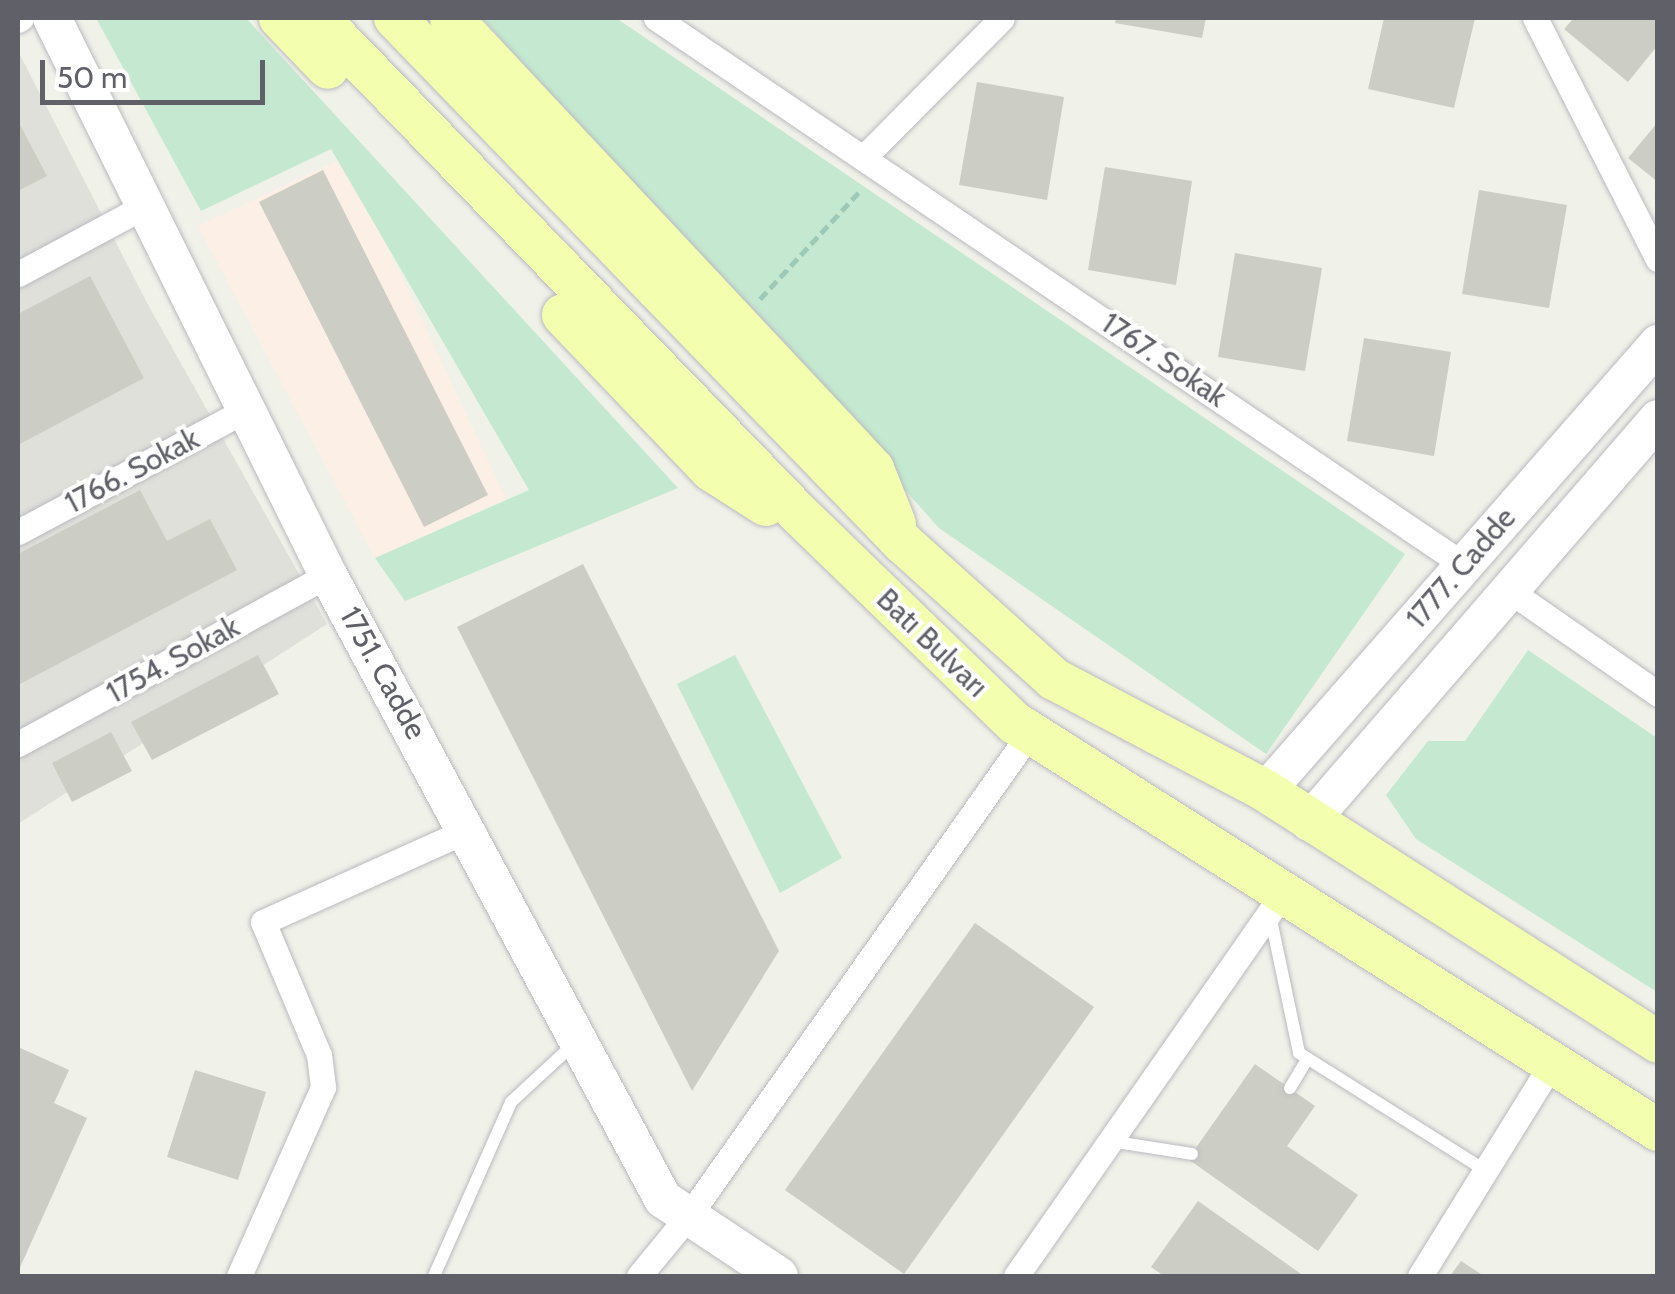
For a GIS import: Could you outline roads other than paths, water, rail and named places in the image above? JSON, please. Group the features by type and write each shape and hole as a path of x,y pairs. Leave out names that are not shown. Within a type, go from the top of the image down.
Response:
{"main road":[{"name":"1751. Cadde","path":"52,18 328,575 663,1200 690,1214 779,1276"},
{"path":"280,18 711,470 763,504 798,514"},
{"name":"Batı Bulvarı","path":"318,18 798,514 1030,733 1276,903 1552,1063 1658,1130"},
{"name":"Batı Bulvarı","path":"395,18 903,543 1054,679 1266,791 1658,1042"},
{"path":"451,18 873,469 903,543"},
{"name":"1777. Cadde","path":"1266,791 1658,344"},
{"name":"1777. Cadde","path":"1309,822 1658,419"}],"street":[{"name":"1767. Sokak","path":"656,18 1464,565"},
{"path":"873,162 1002,18"},
{"path":"1535,18 1658,260"},
{"path":"18,274 145,206"},
{"name":"1766. Sokak","path":"18,532 246,410"},
{"name":"1754. Sokak","path":"18,744 328,575"},
{"path":"1507,590 1658,694"},
{"path":"639,1276 690,1214 1030,733"},
{"path":"239,1276 323,1087 319,1055 263,922 468,830"},
{"path":"1016,1276 1276,903"},
{"path":"1420,1276 1488,1172 1552,1063"}],"lane":[{"path":"1276,903 1294,1038 1307,1060 1488,1172"},
{"path":"434,1276 510,1102 578,1041"},
{"path":"1290,1088 1307,1060"},
{"path":"1110,1141 1192,1154"}]}
